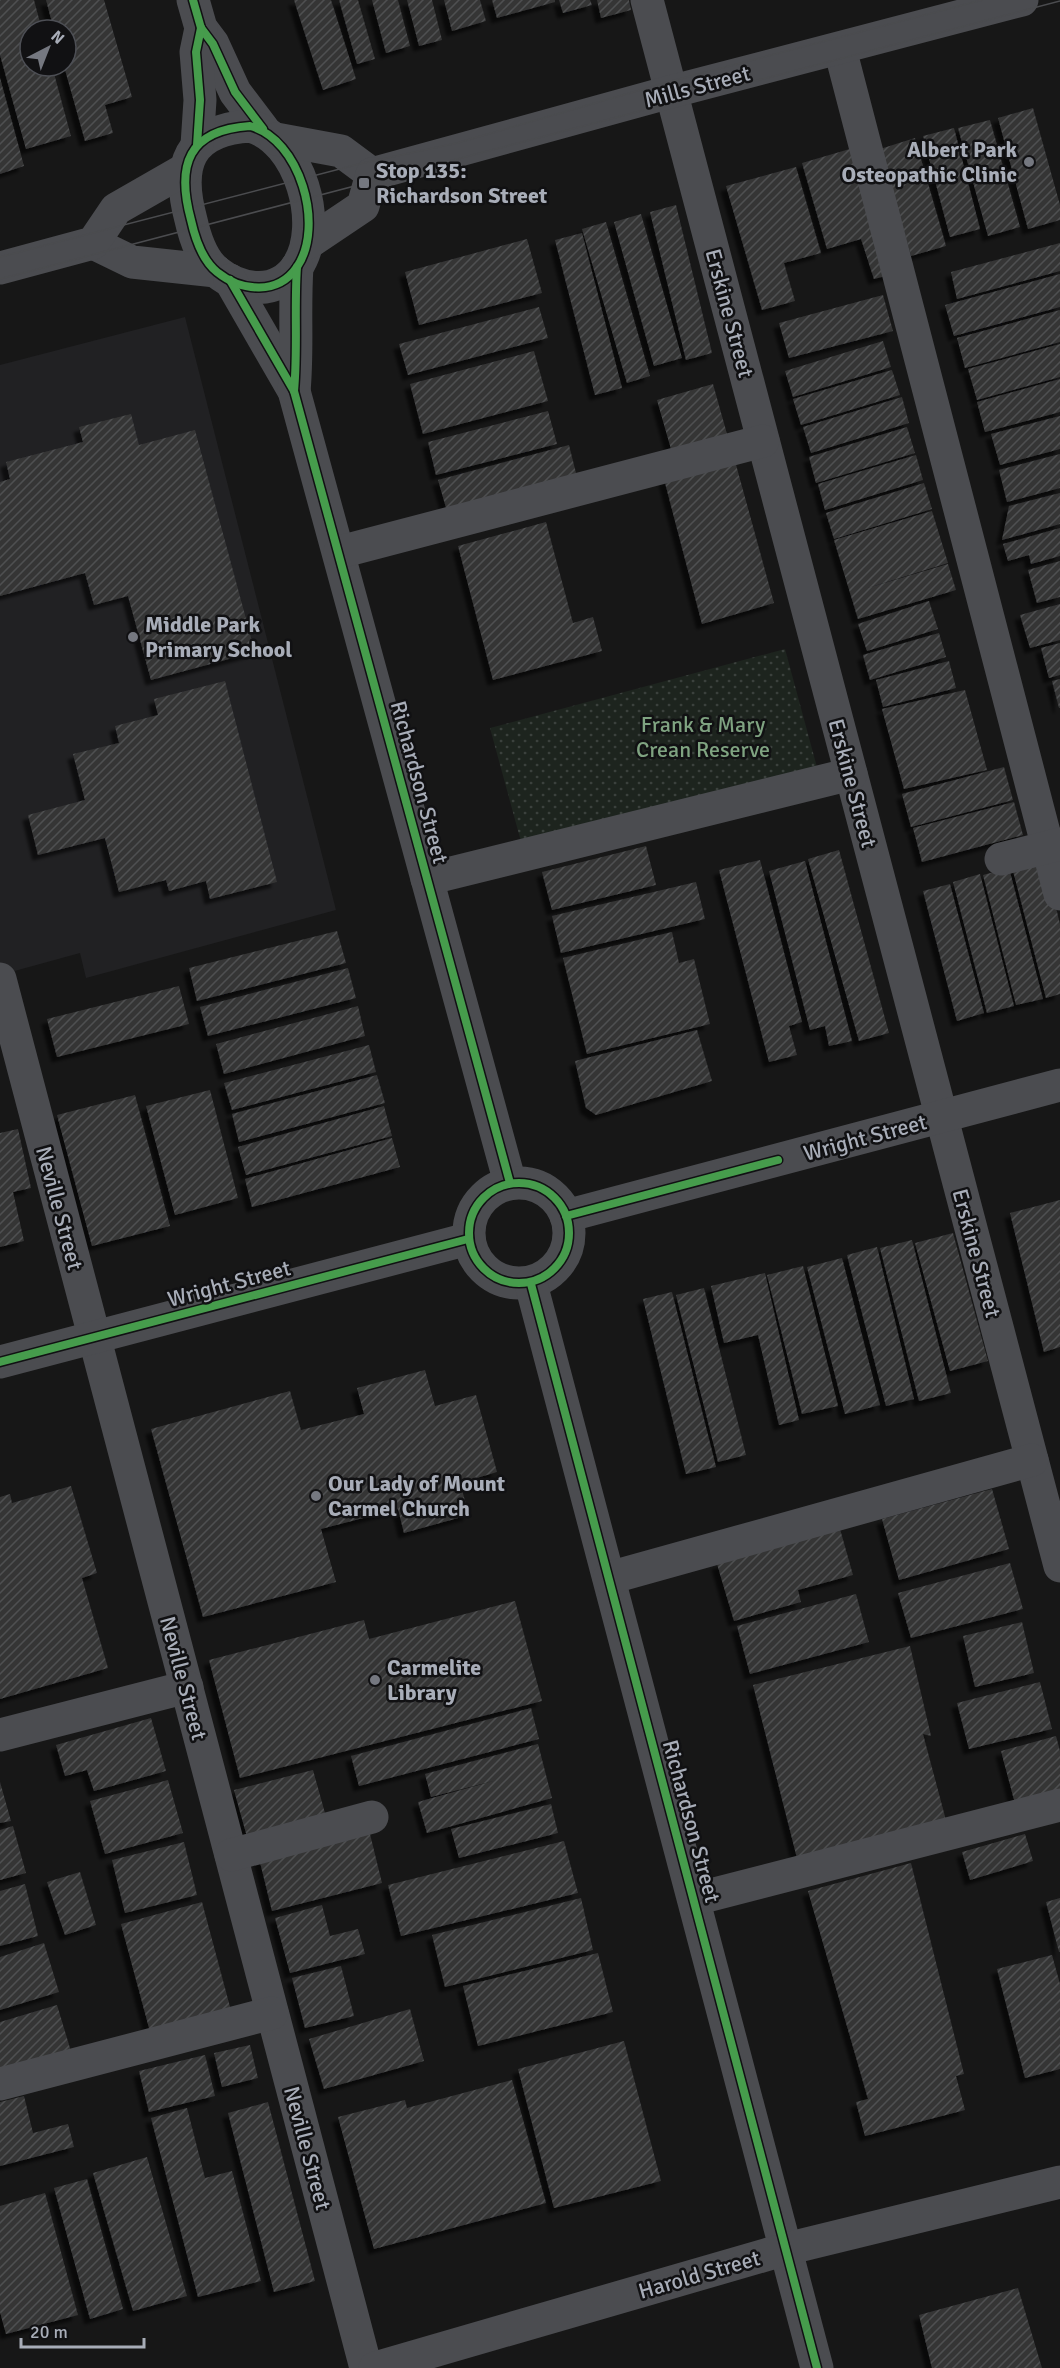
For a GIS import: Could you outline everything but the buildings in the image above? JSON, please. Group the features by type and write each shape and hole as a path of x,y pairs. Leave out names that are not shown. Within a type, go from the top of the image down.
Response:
{"street":[{"name":"Erskine Street","path":"646,0 1060,1566"},
{"name":"Mills Street","path":"372,174 670,92 1022,0"},
{"path":"93,243 132,262 223,276 248,288 271,288 290,275 302,255 311,233 309,213 300,179 289,152 270,134 235,92 197,14"},
{"path":"197,14 196,52 200,100 184,195 196,241 223,276"},
{"path":"840,49 1054,845 1060,894"},
{"path":"0,268 93,243 116,209 191,158 214,133 231,127 250,126 270,134 341,151 372,174 363,206 302,255"},
{"name":"Richardson Street","path":"294,391 297,366 294,310 302,255"},
{"name":"Richardson Street","path":"223,276 294,391 340,552 510,1183"},
{"path":"340,552 763,441"},
{"path":"427,879 851,774"},
{"path":"1001,859 1054,845"},
{"name":"Neville Street","path":"1,985 366,2368"},
{"name":"Wright Street","path":"566,1216 1060,1085"},
{"path":"524,1182 538,1186 560,1203 566,1216 568,1245 562,1259 553,1270 531,1284 495,1278 482,1268 473,1255 468,1239 470,1220 478,1203 492,1190 510,1183 524,1182"},
{"name":"Wright Street","path":"0,1362 468,1239"},
{"name":"Richardson Street","path":"531,1284 817,2368"},
{"path":"609,1578 1032,1460"},
{"path":"0,1735 187,1687"},
{"path":"695,1899 1060,1805"},
{"path":"231,1855 372,1817"},
{"path":"0,2084 272,2013"},
{"name":"Harold Street","path":"375,2368 786,2249 1060,2182"}],"shaded area":[{"name":"Middle Park Primary School","path":"185,317 336,910 86,978 80,953 0,975 0,365"}],"green space":[{"name":"Frank & Mary Crean Reserve","path":"785,649 818,771 523,849 490,728"}],"tram line":[{"path":"0,257 359,164 457,143 668,82 982,0"},
{"path":"0,279 1060,1"}],"cycle path":[{"path":"193,0 201,28 213,44 235,92 263,129"},
{"path":"197,145 200,100 196,52 201,28"},
{"path":"250,126 268,134 282,148 303,186 308,208 305,250 297,267 280,282 259,288 237,284 227,279 207,261 195,234 185,183 187,167 200,143 229,129 250,126"},
{"path":"294,391 297,267"},
{"path":"230,280 294,391 510,1183"},
{"path":"566,1216 778,1160"},
{"path":"519,1183 538,1187 555,1197 565,1214 569,1233 565,1252 555,1269 538,1279 519,1283 500,1279 483,1269 473,1252 469,1233 473,1214 483,1197 500,1187 519,1183"},
{"path":"0,1362 468,1239"},
{"path":"531,1284 817,2368"}],"place":[{"name":"Albert Park Osteopathic Clinic","path":"1029,162"},
{"name":"Stop 135: Richardson Street","path":"364,183"},
{"name":"Middle Park Primary School","path":"133,637"},
{"name":"Our Lady of Mount Carmel Church","path":"316,1496"},
{"name":"Carmelite Library","path":"375,1680"}]}
